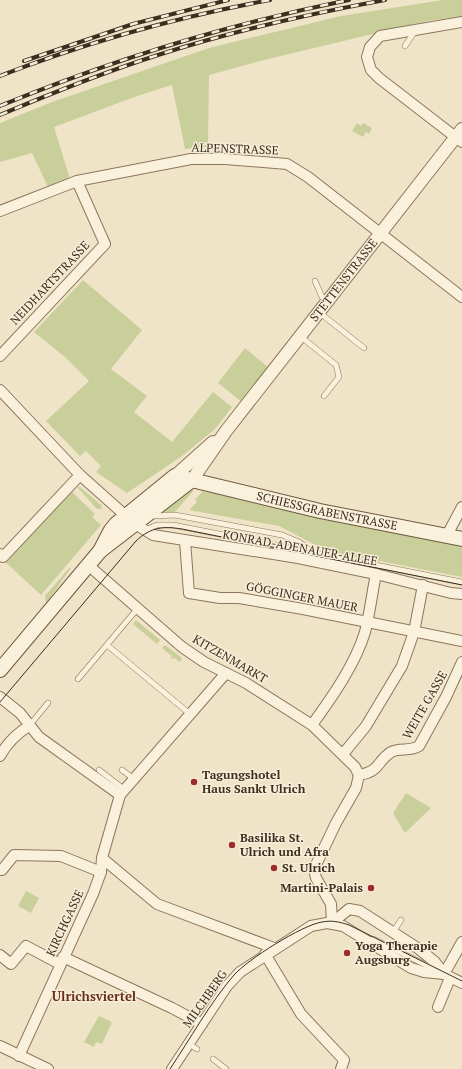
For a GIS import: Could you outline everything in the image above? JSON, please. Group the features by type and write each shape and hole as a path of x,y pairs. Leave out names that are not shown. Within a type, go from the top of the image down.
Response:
{"main road":[{"name":"SCHIESSGRABENSTRASSE","path":"175,476 320,511 462,539"},
{"path":"137,522 175,476"},
{"path":"0,670 100,551 117,540 137,522 192,480"}],"street":[{"path":"460,136 379,78 371,70 367,57 370,47 380,36 462,22"},
{"name":"STETTENSTRASSE","path":"192,480 226,431 327,301 460,136"},
{"name":"ALPENSTRASSE","path":"0,211 77,181 191,159 225,159 287,164 308,177 462,297"},
{"name":"NEIDHARTSTRASSE","path":"0,356 105,244 77,181"},
{"path":"0,390 80,475 137,522"},
{"name":"STETTENSTRASSE","path":"175,476 226,431"},
{"path":"1,556 80,475"},
{"path":"447,535 462,507"},
{"name":"KONRAD-ADENAUER-ALLEE","path":"137,522 160,537 298,558 376,574 450,593 462,594"},
{"name":"GÖGGINGER MAUER","path":"185,541 189,593 220,598 239,598 462,641"},
{"name":"KITZENMARKT","path":"88,565 182,647 204,662 246,683 312,725 344,754 359,774"},
{"path":"312,725 344,676 361,642 367,622 376,574"},
{"path":"344,754 366,726 406,658 414,632 423,585"},
{"name":"WEITE GASSE","path":"359,774 371,772 391,752 397,750 414,749 419,746 445,699 462,662"},
{"path":"0,697 20,713 29,726 52,747 122,792 226,673"},
{"path":"0,756 6,745 29,726"},
{"path":"332,923 331,904 316,878 314,869 336,823 356,788 359,774"},
{"name":"KIRCHGASSE","path":"20,1069 41,1010 62,960 93,894 101,872 102,858 122,792"},
{"path":"0,870 2,870 14,855 61,856 101,872"},
{"path":"102,858 157,904 274,948"},
{"path":"332,923 348,909 360,911 430,958 447,976"},
{"path":"332,923 343,926 411,968 447,976 462,983"},
{"name":"MILCHBERG","path":"172,1069 193,1047 202,1024 236,976 274,948 311,926 332,923"},
{"path":"437,1008 447,976 462,942"},
{"path":"0,955 11,964 26,946 172,1008 202,1024"},
{"path":"265,954 301,1014 342,1064"},
{"path":"0,1046 48,1069"}],"lane":[{"path":"405,46 416,30"},
{"path":"315,282 322,297 327,301"},
{"path":"319,312 364,348"},
{"path":"300,336 336,365 339,377 324,396"},
{"path":"137,522 180,515 282,535 299,542 312,552"},
{"path":"137,522 157,525 173,525 462,582"},
{"path":"78,679 138,608"},
{"path":"107,645 190,714"},
{"path":"29,726 48,704"},
{"path":"99,770 122,792"},
{"path":"122,770 134,779"},
{"path":"393,932 401,920"},
{"path":"213,1059 226,1069"}],"green space":[{"path":"443,0 462,0 462,16 427,21 264,60 209,75 208,147 185,149 172,85 137,96 54,127 70,179 48,187 32,153 0,162 0,123 52,102 209,48 341,16"},
{"path":"357,123 361,126 363,123 372,128 369,134 366,132 363,137 352,131"},
{"path":"83,280 142,330 111,369 147,396 134,412 172,442 213,392 232,407 215,429 182,456 127,493 96,472 101,466 86,451 80,456 46,421 89,381 66,358 34,332"},
{"path":"245,348 269,368 242,402 218,383"},
{"path":"77,487 80,487 101,505 102,509 97,509"},
{"path":"194,490 175,512 163,512 188,491"},
{"path":"71,491 95,514 92,517 101,525 41,595 3,560"},
{"path":"203,491 462,547 462,577 327,551 279,526 189,510 197,502 195,500"},
{"path":"69,568 71,568 46,603 45,596"},
{"path":"136,620 160,640 157,644 133,624"},
{"path":"165,645 182,658 180,662 174,658 172,659 172,656 162,648"},
{"path":"406,793 431,808 405,833 393,813"},
{"path":"26,891 39,898 31,913 18,906"},
{"path":"99,1016 112,1022 102,1044 96,1042 94,1047 84,1042"}],"tram line":[{"path":"0,702 136,541 152,530 163,528 182,529 462,585"},
{"path":"170,1069 208,1009 234,975 250,961 275,944 302,929 322,922 339,922 349,925 462,981"}],"railway":[{"path":"24,61 133,24 228,0"},
{"path":"0,76 99,41 201,14 270,0"},
{"path":"0,106 86,73 172,44 260,20 349,0"},
{"path":"0,115 98,76 186,46 271,24 385,0"}],"place":[{"name":"Tagungshotel Haus Sankt Ulrich","path":"194,782"},
{"name":"Basilika St. Ulrich und Afra","path":"232,845"},
{"name":"St. Ulrich","path":"274,868"},
{"name":"Martini-Palais","path":"371,888"},
{"name":"Yoga Therapie Augsburg","path":"347,953"}],"district":[{"name":"Ulrichsviertel","path":"94,996"}]}
